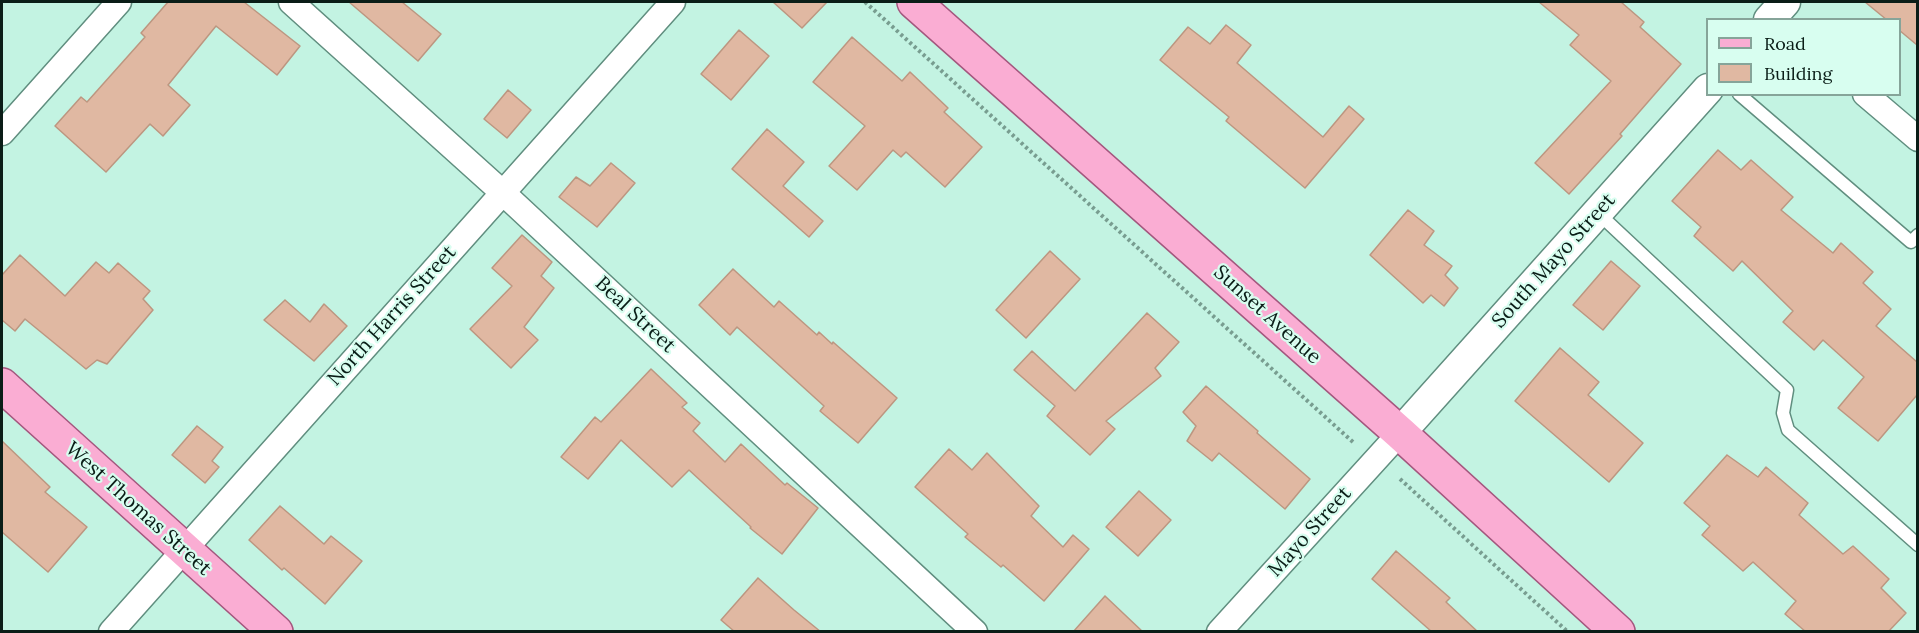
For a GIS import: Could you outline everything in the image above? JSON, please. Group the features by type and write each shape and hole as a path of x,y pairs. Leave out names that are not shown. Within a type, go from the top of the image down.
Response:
{"main road":[{"name":"Sunset Avenue","path":"914,2 1400,433 1618,632"},
{"name":"West Thomas Street","path":"2,385 276,632"}],"street":[{"path":"2,134 119,2"},
{"name":"Beal Street","path":"291,2 502,192 975,632"},
{"name":"North Harris Street","path":"111,632 673,2"},
{"name":"South Mayo Street","path":"1400,433 1706,90"},
{"path":"1867,96 1917,139"},
{"name":"Mayo Street","path":"1219,632 1400,433"}],"lane":[{"path":"1741,96 1911,242 1917,235"},
{"path":"1597,212 1787,390 1783,413 1788,430 1917,544"}],"path":[{"path":"865,2 1353,442"},
{"path":"1400,479 1568,632"}],"building":[{"path":"168,2 244,2 300,46 277,75 216,26 168,85 190,105 163,136 150,124 106,172 55,126 81,97 87,102 145,37 141,33"},
{"path":"349,2 402,2 441,34 418,61"},
{"path":"773,2 827,2 802,28"},
{"path":"1539,2 1621,2 1644,22 1640,27 1681,64 1620,134 1622,136 1569,194 1535,163 1611,81 1570,45 1579,35"},
{"path":"1865,2 1917,2 1917,45 1901,32 1901,18 1885,18"},
{"path":"1226,25 1251,45 1237,63 1323,137 1349,106 1364,119 1305,188 1226,121 1229,117 1160,60 1188,27 1210,44"},
{"path":"739,30 769,56 731,100 701,74"},
{"path":"852,37 902,81 910,72 948,108 944,112 982,147 945,187 906,152 901,157 893,150 857,190 829,166 865,126 813,82"},
{"path":"508,90 531,110 507,138 484,119"},
{"path":"767,129 804,162 783,186 823,221 809,237 732,169"},
{"path":"1718,150 1741,170 1751,160 1793,197 1781,210 1833,253 1841,243 1873,272 1863,283 1891,309 1876,326 1917,362 1917,395 1878,441 1838,408 1864,377 1823,340 1814,350 1783,322 1793,311 1742,261 1733,271 1694,236 1701,227 1672,201"},
{"path":"611,163 635,183 597,227 559,197 576,177 590,186"},
{"path":"1408,210 1434,231 1424,245 1452,266 1445,275 1458,288 1444,306 1431,295 1423,303 1370,255"},
{"path":"522,235 552,262 541,276 554,288 524,327 538,340 511,368 470,329 512,286 492,268"},
{"path":"1050,251 1080,279 1026,338 996,310"},
{"path":"20,255 65,296 96,262 109,273 118,263 150,291 143,299 153,310 107,364 97,360 86,369 25,319 15,331 2,320 2,275"},
{"path":"1611,261 1640,286 1603,330 1573,305"},
{"path":"733,269 774,307 779,301 817,335 819,332 832,344 833,342 897,398 858,443 820,411 824,406 737,327 730,335 699,305"},
{"path":"285,300 310,322 324,304 347,326 314,361 264,320"},
{"path":"1147,313 1179,342 1155,368 1161,376 1106,421 1115,429 1090,455 1047,416 1055,406 1014,370 1032,351 1075,391"},
{"path":"1560,348 1599,382 1588,395 1643,443 1609,482 1515,401"},
{"path":"651,369 687,403 682,407 700,423 693,431 725,462 741,444 785,485 787,483 818,508 782,554 750,528 689,470 672,487 621,440 588,479 561,457 595,417 601,422"},
{"path":"1206,386 1310,479 1285,509 1219,453 1212,461 1187,441 1196,426 1183,412"},
{"path":"197,426 223,447 212,461 219,467 205,483 172,455"},
{"path":"2,441 50,487 45,492 87,527 48,572 2,532"},
{"path":"949,449 972,470 987,453 1039,506 1031,516 1063,547 1073,535 1089,549 1044,601 1003,565 1001,567 965,537 968,534 915,487"},
{"path":"1727,455 1758,477 1766,467 1808,503 1799,515 1843,554 1853,546 1889,579 1881,588 1906,613 1888,632 1806,632 1785,614 1796,601 1753,562 1743,571 1702,535 1710,526 1684,503"},
{"path":"1139,491 1171,520 1138,556 1106,527"},
{"path":"280,506 324,544 331,536 362,561 325,604 249,540"},
{"path":"1396,551 1450,598 1446,602 1478,632 1432,632 1372,579"},
{"path":"758,578 821,632 735,632 721,620"},
{"path":"1105,596 1143,632 1073,632"}]}
